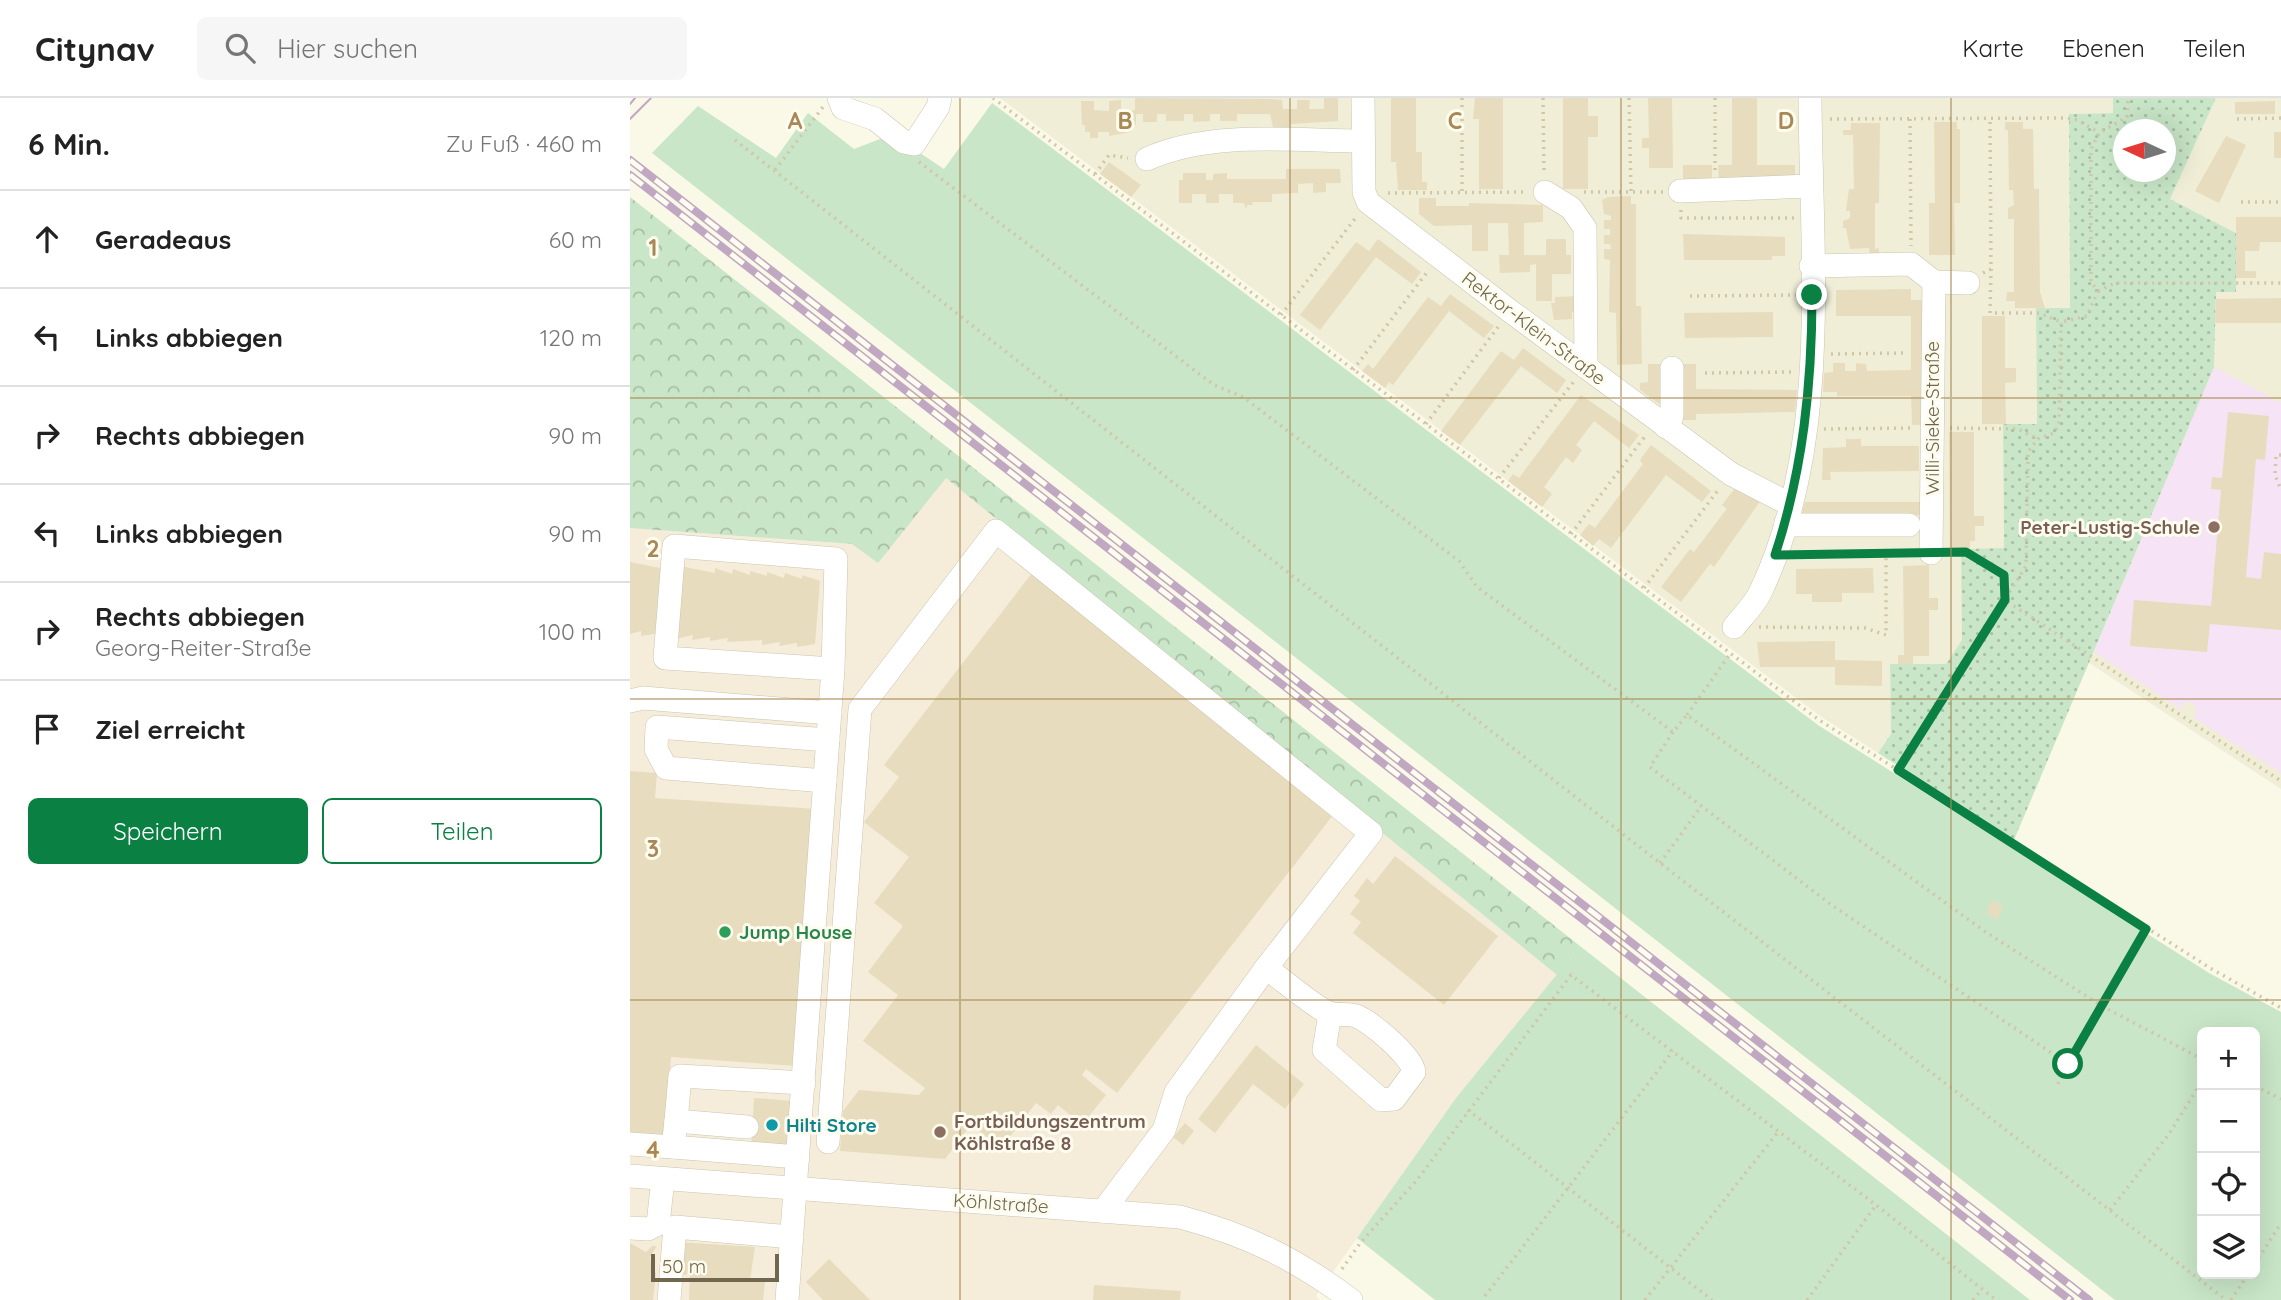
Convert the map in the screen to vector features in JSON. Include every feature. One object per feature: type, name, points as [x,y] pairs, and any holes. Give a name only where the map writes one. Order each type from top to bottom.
[{"type":"street","points":[[839,99],[843,108],[875,119],[904,142],[914,144],[940,98]]},
{"type":"street","points":[[1363,98],[1366,197]]},
{"type":"street","points":[[1734,627],[1759,595],[1788,514],[1811,363],[1810,108]]},
{"type":"street","points":[[1147,159],[1171,148],[1247,141],[1363,141]]},
{"type":"street","points":[[1681,191],[1810,186]]},
{"type":"street","points":[[1545,192],[1571,208],[1585,228],[1586,366]]},
{"type":"street","name":"Rektor-Klein-Straße","points":[[1366,197],[1510,312],[1788,514]]},
{"type":"street","points":[[1811,265],[1911,264],[1934,282],[1968,283]]},
{"type":"street","name":"Willi-Sieke-Straße","points":[[1931,553],[1934,282]]},
{"type":"street","points":[[1661,424],[1672,416],[1672,368]]},
{"type":"street","points":[[1788,514],[1794,525],[1909,525]]},
{"type":"street","points":[[828,1142],[860,709],[996,530],[1371,833],[1266,968],[1176,1092],[1164,1130],[1103,1211]]},
{"type":"street","points":[[787,1300],[833,669],[836,559],[674,546],[665,658],[833,669]]},
{"type":"street","points":[[630,701],[643,698],[830,713]]},
{"type":"street","points":[[825,781],[666,768],[656,749],[657,727],[828,740]]},
{"type":"street","points":[[1266,968],[1330,1014]]},
{"type":"street","points":[[673,1147],[680,1076],[804,1083]]},
{"type":"street","points":[[676,1121],[747,1128]]},
{"type":"street","points":[[630,1144],[798,1157]]},
{"type":"street","name":"Köhlstraße","points":[[630,1176],[1180,1217],[1209,1225],[1290,1257],[1351,1300]]},
{"type":"street","points":[[630,1228],[648,1229],[657,1224],[663,1179]]},
{"type":"street","points":[[669,1300],[675,1227],[792,1237]]},
{"type":"path","points":[[993,98],[1818,720],[2146,929],[2281,1008]]},
{"type":"path","points":[[1462,98],[1462,193]]},
{"type":"path","points":[[1281,315],[1366,197],[1545,192],[1543,98]]},
{"type":"path","points":[[1629,98],[1631,192]]},
{"type":"path","points":[[1715,98],[1716,189]]},
{"type":"path","points":[[2098,291],[2091,282],[2091,149],[2099,133],[2127,117],[2128,98]]},
{"type":"path","points":[[775,170],[822,108],[839,99]]},
{"type":"path","points":[[1810,108],[1910,119],[2065,118],[2077,120],[2099,133]]},
{"type":"path","points":[[1990,118],[1990,313],[2039,313],[2061,322],[2087,316],[2098,291],[2115,283],[2281,283]]},
{"type":"path","points":[[2237,119],[2281,118]]},
{"type":"path","points":[[1910,119],[1911,264]]},
{"type":"path","points":[[735,140],[1660,863],[2226,1300]]},
{"type":"path","points":[[915,153],[919,162],[1214,385],[1243,397],[1448,552],[1459,561],[1477,587],[1674,732]]},
{"type":"path","points":[[1095,174],[1109,155],[1147,159]]},
{"type":"path","points":[[1582,192],[1681,191],[1681,218],[1811,218]]},
{"type":"path","points":[[2241,202],[2281,202]]},
{"type":"path","points":[[1353,370],[1439,257]]},
{"type":"path","points":[[1968,283],[1991,269]]},
{"type":"path","points":[[1690,296],[1812,295]]},
{"type":"path","points":[[1426,424],[1510,312]]},
{"type":"path","points":[[1898,770],[2026,566],[2028,452],[2038,439],[2054,433],[2059,424],[2061,322]]},
{"type":"path","points":[[1705,373],[1906,353]]},
{"type":"path","points":[[1499,478],[1586,366]]},
{"type":"path","points":[[1572,534],[1661,424]]},
{"type":"path","points":[[2281,455],[2276,455],[2275,475],[2281,489]]},
{"type":"path","points":[[1644,588],[1731,474]]},
{"type":"path","points":[[1734,627],[1865,628],[1886,635],[1886,552]]},
{"type":"path","points":[[1775,555],[1966,552],[2004,575],[2005,600]]},
{"type":"path","points":[[2005,600],[2280,779]]},
{"type":"path","points":[[1731,653],[1650,767],[1833,906],[2068,1064]]},
{"type":"path","points":[[1687,715],[1987,933],[2102,1006],[2197,1056]]},
{"type":"path","points":[[1660,863],[1700,807]]},
{"type":"path","points":[[2058,1084],[2146,929]]},
{"type":"path","points":[[1331,1285],[1361,1242],[1417,1180],[1572,975],[1877,1205],[1996,1300]]},
{"type":"path","points":[[1485,1296],[1673,1051]]},
{"type":"path","points":[[2110,1210],[2169,1134],[2197,1088]]},
{"type":"path","points":[[2260,1088],[2281,1099]]},
{"type":"path","points":[[1468,1110],[1712,1300]]},
{"type":"path","points":[[1645,1300],[1778,1132]]},
{"type":"path","points":[[1807,1300],[1877,1205]]},
{"type":"path","points":[[2260,1256],[2281,1223]]},
{"type":"path","points":[[2231,1300],[2245,1279]]},
{"type":"path","points":[[1973,1300],[1982,1289]]},
{"type":"shaded area","points":[[1000,98],[2113,98],[2113,113],[2069,114],[2070,308],[2036,309],[2037,424],[2003,425],[2004,548],[1962,549],[1962,641],[1946,664],[1890,665],[1891,734],[1878,753],[1820,716]]},
{"type":"shaded area","name":"Peter-Lustig-Schule","points":[[2216,98],[2281,98],[2281,789],[2089,663],[2214,367],[2216,292],[2236,292],[2236,233],[2170,199]]},
{"type":"shaded area","name":"Peter-Lustig-Schule","points":[[2214,367],[2281,403],[2281,773],[2194,718],[2197,707],[2186,701],[2181,709],[2094,652]]},
{"type":"shaded area","points":[[945,477],[1557,975],[1456,1098],[1316,1296],[1320,1300],[630,1300],[630,528],[852,544]]},
{"type":"green space","points":[[2113,98],[2216,98],[2170,199],[2236,233],[2236,292],[2216,292],[2214,367],[2014,840],[1878,753],[1891,734],[1890,664],[1946,664],[1962,640],[1961,549],[2004,548],[2003,424],[2037,424],[2036,308],[2070,308],[2069,114],[2113,113]]},
{"type":"green space","points":[[992,103],[1818,725],[2209,973],[2281,1012],[2281,1300],[2115,1300],[652,153],[698,106],[776,158],[808,113],[854,149],[885,137],[920,153],[944,169]]},
{"type":"green space","points":[[630,197],[1580,946],[1557,975],[946,478],[878,563],[852,544],[630,528]]},
{"type":"green space","points":[[1580,946],[2030,1300],[1435,1300],[1357,1238],[1456,1098]]},
{"type":"building","points":[[1135,98],[1270,99],[1282,100],[1283,109],[1297,109],[1297,100],[1310,100],[1309,109],[1324,109],[1324,98],[1338,98],[1338,121],[1291,124],[1291,131],[1274,131],[1270,114],[1237,114],[1237,121],[1220,121],[1220,114],[1210,114],[1210,121],[1193,122],[1193,114],[1184,114],[1184,121],[1166,121],[1166,114],[1157,114],[1157,122],[1143,122],[1143,114],[1136,114],[1136,125],[1131,125],[1131,132],[1109,136],[1109,132],[1098,132],[1098,138],[1090,138],[1090,132],[1085,132],[1081,101],[1094,101],[1094,110],[1109,111],[1109,101],[1121,100],[1121,111],[1135,110]]},
{"type":"building","points":[[1391,98],[1416,98],[1416,152],[1422,152],[1422,182],[1427,182],[1427,190],[1398,190],[1396,162],[1391,162]]},
{"type":"building","points":[[1475,98],[1503,98],[1503,189],[1479,189],[1479,119],[1473,119]]},
{"type":"building","points":[[1563,98],[1588,98],[1588,116],[1598,116],[1598,137],[1588,137],[1588,189],[1563,189]]},
{"type":"building","points":[[1648,98],[1672,98],[1673,168],[1649,168],[1649,148],[1642,148],[1642,138],[1649,138]]},
{"type":"building","points":[[1732,98],[1757,98],[1757,165],[1795,165],[1795,178],[1719,179],[1718,165],[1732,165]]},
{"type":"building","points":[[2275,101],[2275,114],[2235,114],[2235,102]]},
{"type":"building","points":[[1934,122],[1957,122],[1957,129],[1960,129],[1960,203],[1954,203],[1955,255],[1929,255],[1929,203],[1935,203]]},
{"type":"building","points":[[2005,122],[2023,122],[2023,129],[2033,129],[2034,189],[2039,189],[2040,292],[2045,308],[2015,308],[2015,301],[2006,301],[2007,292],[2014,292],[2014,219],[2008,219],[2008,208],[2014,205],[2013,190],[2009,190],[2008,130],[2005,130]]},
{"type":"building","points":[[1851,123],[1880,123],[1879,203],[1875,203],[1875,249],[1879,248],[1879,255],[1870,256],[1869,248],[1850,249],[1846,228],[1843,228],[1843,221],[1850,218],[1850,211],[1846,211],[1849,189],[1854,189],[1853,135],[1843,135],[1843,130],[1851,130]]},
{"type":"building","points":[[2274,132],[2281,132],[2281,158],[2274,158]]},
{"type":"building","points":[[2226,136],[2246,145],[2219,203],[2195,191]]},
{"type":"building","points":[[1109,162],[1141,185],[1131,197],[1100,174]]},
{"type":"building","points":[[1683,165],[1712,165],[1712,179],[1683,179]]},
{"type":"building","points":[[1286,169],[1340,169],[1341,183],[1326,183],[1326,192],[1313,193],[1313,183],[1298,184],[1298,193],[1272,194],[1272,202],[1252,202],[1253,205],[1247,205],[1246,210],[1244,203],[1233,203],[1233,194],[1219,194],[1219,203],[1206,203],[1206,194],[1192,194],[1192,203],[1179,203],[1179,180],[1183,180],[1183,173],[1206,173],[1206,180],[1213,180],[1213,174],[1227,173],[1227,179],[1286,179]]},
{"type":"building","points":[[1631,196],[1631,204],[1636,204],[1636,306],[1641,306],[1642,364],[1617,365],[1616,313],[1609,312],[1610,260],[1604,259],[1604,249],[1611,249],[1610,244],[1604,244],[1604,235],[1610,235],[1610,229],[1604,229],[1604,220],[1611,220],[1611,216],[1604,214],[1602,200],[1608,197]]},
{"type":"building","points":[[1419,198],[1436,198],[1436,206],[1469,206],[1469,203],[1543,205],[1543,222],[1524,223],[1524,255],[1546,255],[1546,239],[1566,239],[1566,255],[1571,255],[1571,274],[1552,274],[1552,301],[1536,301],[1536,264],[1530,265],[1530,272],[1500,273],[1499,255],[1509,255],[1508,223],[1488,223],[1488,251],[1472,251],[1472,225],[1434,226],[1419,214]]},
{"type":"building","points":[[2236,217],[2281,217],[2281,242],[2260,242],[2259,251],[2245,251],[2245,271],[2256,271],[2256,278],[2236,278]]},
{"type":"building","points":[[1683,234],[1785,237],[1785,256],[1772,256],[1772,260],[1684,260]]},
{"type":"building","points":[[1378,239],[1421,272],[1412,284],[1376,257],[1320,330],[1300,315],[1356,242],[1369,251]]},
{"type":"building","points":[[1911,289],[1911,300],[1926,300],[1927,425],[1912,425],[1911,396],[1837,396],[1837,392],[1823,392],[1824,373],[1833,372],[1833,363],[1845,363],[1845,371],[1856,371],[1856,363],[1866,364],[1867,371],[1911,370],[1911,316],[1836,316],[1836,290]]},
{"type":"building","points":[[1450,294],[1494,326],[1484,338],[1449,311],[1393,385],[1389,382],[1385,388],[1362,371],[1368,364],[1373,369],[1428,297],[1441,306]]},
{"type":"building","points":[[1580,296],[1580,312],[1572,312],[1572,319],[1554,320],[1551,303],[1555,303],[1555,297]]},
{"type":"building","points":[[2281,298],[2281,323],[2215,323],[2216,299]]},
{"type":"building","points":[[1773,312],[1773,337],[1685,338],[1684,313]]},
{"type":"building","points":[[1982,316],[2005,316],[2005,368],[2016,368],[2016,382],[2005,383],[2006,424],[1982,424]]},
{"type":"building","points":[[1523,348],[1566,380],[1557,393],[1521,366],[1460,445],[1441,431],[1501,351],[1514,360]]},
{"type":"building","points":[[1648,364],[1662,364],[1662,406],[1640,390],[1640,383],[1648,382]]},
{"type":"building","points":[[1682,364],[1696,364],[1696,389],[1797,390],[1795,412],[1696,414],[1696,420],[1683,420]]},
{"type":"building","points":[[1581,395],[1639,435],[1629,448],[1594,421],[1576,445],[1582,450],[1573,463],[1566,457],[1544,487],[1552,494],[1542,507],[1508,481],[1513,474],[1519,478]]},
{"type":"building","points":[[2228,412],[2269,416],[2265,460],[2256,459],[2246,577],[2261,579],[2264,552],[2281,554],[2281,630],[2210,624],[2207,652],[2130,646],[2134,600],[2211,606],[2221,490],[2211,489],[2212,477],[2222,478]]},
{"type":"building","points":[[1949,432],[1974,432],[1974,516],[1984,516],[1984,526],[1975,526],[1975,541],[1970,541],[1970,549],[1950,549]]},
{"type":"building","points":[[1846,439],[1861,439],[1861,446],[1919,446],[1919,471],[1830,472],[1831,480],[1822,480],[1823,448],[1846,447]]},
{"type":"building","points":[[1651,445],[1711,491],[1702,502],[1666,475],[1611,548],[1599,539],[1593,546],[1580,535],[1589,524],[1595,528],[1643,464],[1640,461]]},
{"type":"building","points":[[1735,488],[1761,500],[1714,567],[1710,564],[1681,602],[1661,587],[1690,549],[1694,552],[1727,509],[1722,505]]},
{"type":"building","points":[[1805,502],[1925,502],[1924,515],[1801,517]]},
{"type":"building","points":[[630,562],[665,569],[660,633],[641,636],[641,631],[630,634]]},
{"type":"building","points":[[1929,565],[1929,598],[1938,598],[1938,610],[1929,610],[1929,656],[1913,656],[1913,664],[1898,664],[1898,655],[1904,655],[1903,566]]},
{"type":"building","points":[[681,566],[715,573],[715,568],[732,574],[733,569],[750,575],[750,571],[767,576],[767,572],[784,578],[785,573],[820,581],[815,644],[779,646],[780,642],[762,645],[762,640],[727,642],[728,638],[710,641],[710,637],[692,640],[693,635],[676,639]]},
{"type":"building","points":[[1873,568],[1874,593],[1842,593],[1842,602],[1812,602],[1812,594],[1796,594],[1796,569]]},
{"type":"building","points":[[1032,573],[1337,810],[1117,1093],[1086,1069],[1082,1075],[1106,1095],[1082,1125],[1058,1105],[1051,1114],[1036,1103],[1001,1148],[971,1125],[945,1159],[840,1151],[843,1111],[859,1090],[919,1095],[925,1088],[863,1041],[898,995],[868,972],[903,926],[874,903],[909,857],[864,822],[899,777],[884,765]]},
{"type":"building","points":[[1835,641],[1835,660],[1882,661],[1882,686],[1835,685],[1835,667],[1760,667],[1757,642]]},
{"type":"building","name":"Jump House","points":[[630,771],[657,773],[655,798],[815,809],[796,1066],[671,1057],[666,1136],[630,1133]]},
{"type":"building","points":[[1395,856],[1498,936],[1444,1005],[1353,933],[1361,922],[1350,914],[1360,901],[1354,896],[1367,878],[1373,884]]},
{"type":"building","points":[[1992,900],[2003,907],[1997,920],[1986,913]]},
{"type":"building","points":[[1256,1045],[1304,1084],[1285,1109],[1253,1084],[1215,1133],[1198,1119]]},
{"type":"building","name":"Hilti Store","points":[[754,1098],[793,1101],[789,1152],[751,1149]]},
{"type":"building","points":[[1185,1123],[1194,1131],[1183,1145],[1173,1137]]},
{"type":"building","points":[[677,1242],[755,1247],[750,1280],[765,1281],[763,1300],[689,1300],[690,1275],[677,1274]]},
{"type":"building","points":[[630,1243],[646,1252],[652,1246],[657,1246],[650,1257],[652,1271],[656,1273],[653,1300],[630,1300]]},
{"type":"building","points":[[829,1259],[870,1300],[823,1300],[806,1282]]},
{"type":"building","points":[[1094,1285],[1181,1291],[1180,1300],[1093,1300]]},
{"type":"tram line","points":[[630,104],[635,98]]},
{"type":"tram line","points":[[630,119],[651,98]]},
{"type":"railway","points":[[630,160],[2089,1300]]},
{"type":"railway","points":[[630,175],[2070,1300]]},
{"type":"place","name":"Peter-Lustig-Schule","points":[[2214,527]]},
{"type":"place","name":"Jump House","points":[[725,932]]},
{"type":"place","name":"Hilti Store","points":[[772,1125]]},
{"type":"place","name":"Fortbildungszentrum Köhlstraße 8","points":[[940,1132]]},
{"type":"route","points":[[1812,295],[1812,354],[1804,429],[1791,505],[1775,555],[1966,552],[2004,575],[2005,600],[1898,770],[2146,929],[2068,1064]]}]
